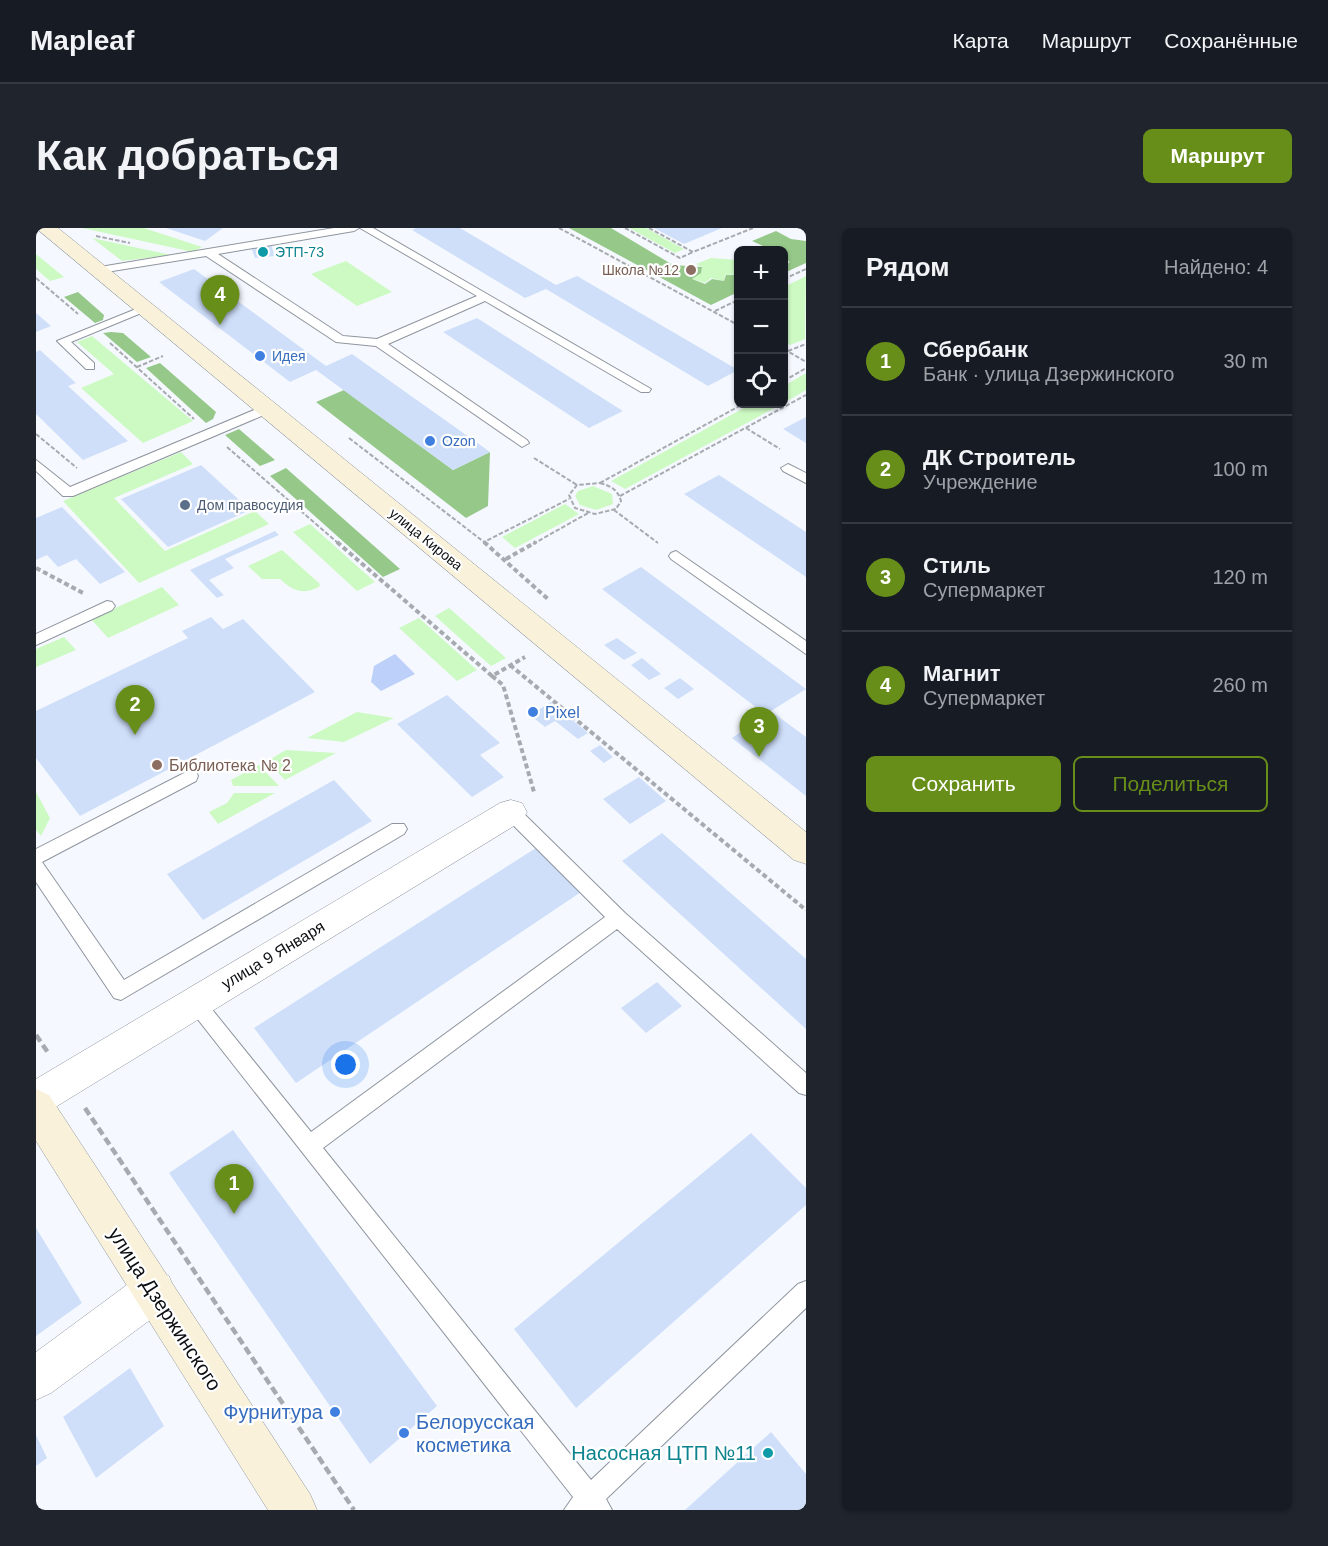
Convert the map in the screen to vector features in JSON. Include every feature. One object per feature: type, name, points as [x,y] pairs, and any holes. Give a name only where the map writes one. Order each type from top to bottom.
[{"type":"main road","name":"улица Кирова","points":[[46,228],[806,851]]},
{"type":"main road","name":"улица Дзержинского","points":[[36,1107],[294,1510]]},
{"type":"street","name":"улица 9 Января","points":[[36,1099],[510,812]]},
{"type":"street","points":[[36,1378],[154,1291]]},
{"type":"lane","points":[[279,228],[302,236]]},
{"type":"lane","points":[[100,270],[209,254],[354,228]]},
{"type":"lane","points":[[365,228],[645,389]]},
{"type":"lane","points":[[209,254],[340,339],[379,343],[522,443]]},
{"type":"lane","points":[[379,343],[486,296]]},
{"type":"lane","points":[[90,366],[63,341],[145,309]]},
{"type":"lane","points":[[36,464],[68,493],[266,409]]},
{"type":"lane","points":[[788,468],[806,479]]},
{"type":"lane","points":[[676,556],[806,649]]},
{"type":"lane","points":[[36,640],[107,606]]},
{"type":"lane","points":[[36,857],[190,776]]},
{"type":"lane","points":[[510,812],[618,918],[806,1086]]},
{"type":"lane","points":[[36,867],[121,992],[398,829]]},
{"type":"lane","points":[[309,1146],[618,918]]},
{"type":"lane","points":[[195,1003],[589,1506],[806,1292]]},
{"type":"path","points":[[560,228],[734,323]]},
{"type":"path","points":[[625,228],[680,258],[753,228]]},
{"type":"path","points":[[650,228],[693,252]]},
{"type":"path","points":[[788,277],[806,268]]},
{"type":"path","points":[[36,278],[503,686],[536,797],[510,812]]},
{"type":"path","points":[[714,312],[734,302]]},
{"type":"path","points":[[788,349],[806,344]]},
{"type":"path","points":[[788,352],[806,362]]},
{"type":"path","points":[[788,378],[806,368]]},
{"type":"path","points":[[620,496],[806,395]]},
{"type":"path","points":[[588,513],[506,560],[484,542],[569,499],[571,491],[578,485],[600,483],[736,408]]},
{"type":"path","points":[[746,428],[786,453]]},
{"type":"path","points":[[522,443],[516,446],[578,485]]},
{"type":"path","points":[[569,499],[577,509],[588,513],[603,514],[614,510],[619,505],[620,496],[613,488],[600,483]]},
{"type":"path","points":[[614,510],[676,556]]},
{"type":"path","points":[[36,568],[107,606]]},
{"type":"path","points":[[492,676],[510,665],[806,910]]},
{"type":"path","points":[[36,1035],[354,1510]]},
{"type":"green space","points":[[82,228],[144,228],[202,247],[193,252]]},
{"type":"green space","points":[[569,228],[611,228],[673,265],[702,267],[701,273],[692,279],[705,284],[712,279],[724,281],[726,275],[734,275],[734,294],[711,305]]},
{"type":"green space","points":[[629,228],[646,228],[684,249],[675,253]]},
{"type":"green space","points":[[776,231],[791,239],[806,241],[806,263],[788,271],[790,262],[788,261],[788,246],[763,246],[752,241]]},
{"type":"green space","points":[[92,238],[171,255],[122,261]]},
{"type":"green space","points":[[36,254],[64,277],[50,281],[36,269]]},
{"type":"green space","points":[[711,258],[734,260],[734,274],[725,275],[724,281],[711,278],[705,283],[692,279],[702,270],[702,267],[696,264]]},
{"type":"green space","points":[[346,261],[392,292],[357,306],[311,274]]},
{"type":"green space","points":[[806,276],[805,339],[790,345],[788,344],[788,285]]},
{"type":"green space","points":[[78,292],[104,315],[103,320],[95,323],[64,297]]},
{"type":"green space","points":[[103,333],[123,333],[151,357],[137,362]]},
{"type":"green space","points":[[92,336],[193,421],[143,443],[81,388],[114,374],[77,342]]},
{"type":"green space","points":[[160,363],[216,412],[213,419],[206,423],[146,368]]},
{"type":"green space","points":[[806,373],[806,390],[788,401],[788,384]]},
{"type":"green space","points":[[344,390],[453,470],[490,452],[488,506],[466,518],[316,402]]},
{"type":"green space","points":[[744,408],[775,408],[625,489],[611,481]]},
{"type":"green space","points":[[239,429],[275,460],[260,466],[225,435]]},
{"type":"green space","points":[[181,452],[193,464],[114,498],[165,551],[255,511],[269,524],[139,583],[63,501]]},
{"type":"green space","points":[[286,468],[400,569],[383,577],[270,476]]},
{"type":"green space","points":[[593,486],[612,494],[613,504],[596,510],[580,505],[575,496],[578,491]]},
{"type":"green space","points":[[565,504],[579,514],[515,548],[502,537]]},
{"type":"green space","points":[[310,524],[375,582],[357,591],[293,532]]},
{"type":"green space","points":[[282,550],[320,584],[319,587],[308,591],[298,590],[280,579],[262,579],[248,566]]},
{"type":"green space","points":[[162,587],[179,605],[108,638],[91,619]]},
{"type":"green space","points":[[449,608],[506,658],[491,666],[435,616]]},
{"type":"green space","points":[[419,618],[477,670],[457,681],[399,628]]},
{"type":"green space","points":[[64,637],[76,650],[36,667],[36,649]]},
{"type":"green space","points":[[357,712],[394,718],[344,742],[307,738]]},
{"type":"green space","points":[[286,750],[336,753],[285,780],[267,761]]},
{"type":"green space","points":[[259,765],[279,786],[233,786],[231,780]]},
{"type":"green space","points":[[36,792],[50,818],[41,836],[36,830]]},
{"type":"green space","points":[[234,793],[275,793],[218,824],[209,812],[227,803]]},
{"type":"water","points":[[395,654],[415,674],[381,691],[371,682],[374,666]]},
{"type":"building","points":[[166,228],[223,228],[205,241]]},
{"type":"building","points":[[416,228],[460,228],[556,285],[577,276],[734,368],[734,372],[708,386],[546,289],[525,298],[412,230]]},
{"type":"building","points":[[654,228],[722,228],[684,244]]},
{"type":"building","name":"ЭТП-73","points":[[271,245],[275,256],[255,258],[251,247]]},
{"type":"building","points":[[194,269],[326,366],[352,354],[490,452],[453,470],[316,370],[290,382],[159,282]]},
{"type":"building","points":[[36,313],[51,326],[36,332]]},
{"type":"building","points":[[477,318],[623,411],[589,428],[443,332]]},
{"type":"building","points":[[40,350],[76,383],[68,386],[128,441],[83,460],[36,414],[36,352]]},
{"type":"building","points":[[806,417],[806,443],[783,429]]},
{"type":"building","name":"Дом правосудия","points":[[201,465],[250,510],[168,547],[121,499]]},
{"type":"building","points":[[719,475],[806,532],[806,577],[684,494]]},
{"type":"building","points":[[62,507],[125,572],[100,584],[76,559],[58,567],[47,555],[36,560],[36,518]]},
{"type":"building","points":[[275,531],[279,535],[225,559],[234,568],[209,580],[224,595],[217,598],[190,570]]},
{"type":"building","points":[[641,567],[806,689],[771,711],[806,737],[806,796],[732,738],[766,715],[602,589]]},
{"type":"building","points":[[211,617],[223,629],[243,619],[315,692],[80,816],[36,758],[36,711],[188,638],[182,631]]},
{"type":"building","points":[[617,638],[637,653],[624,660],[604,645]]},
{"type":"building","points":[[642,658],[661,674],[649,680],[631,665]]},
{"type":"building","points":[[680,678],[694,689],[678,699],[664,688]]},
{"type":"building","points":[[447,695],[500,743],[480,755],[504,777],[472,797],[397,724]]},
{"type":"building","points":[[551,702],[588,733],[578,739],[555,721],[545,727],[530,715]]},
{"type":"building","points":[[600,745],[613,757],[604,763],[590,751]]},
{"type":"building","points":[[639,777],[666,801],[630,824],[603,799]]},
{"type":"building","points":[[334,780],[372,821],[203,920],[167,874]]},
{"type":"building","points":[[662,833],[806,959],[806,1029],[622,861]]},
{"type":"building","points":[[536,848],[581,892],[296,1083],[254,1028]]},
{"type":"building","points":[[657,982],[682,1006],[646,1033],[621,1008]]},
{"type":"building","points":[[233,1130],[437,1406],[370,1464],[169,1173]]},
{"type":"building","points":[[751,1133],[806,1188],[806,1205],[576,1408],[514,1329]]},
{"type":"building","points":[[36,1228],[82,1303],[36,1336]]},
{"type":"building","points":[[130,1368],[164,1426],[96,1478],[63,1417]]},
{"type":"building","name":"Насосная ЦТП №11","points":[[771,1432],[806,1474],[806,1510],[685,1510]]},
{"type":"building","points":[[36,1435],[47,1458],[36,1466]]},
{"type":"place","name":"ЭТП-73","points":[[263,252]]},
{"type":"place","name":"Школа №12","points":[[691,270]]},
{"type":"place","name":"Магнит","points":[[220,325]]},
{"type":"place","name":"Идея","points":[[260,356]]},
{"type":"place","name":"Ozon","points":[[430,441]]},
{"type":"place","name":"Дом правосудия","points":[[185,505]]},
{"type":"place","name":"Pixel","points":[[533,712]]},
{"type":"place","name":"ДК Строитель","points":[[135,735]]},
{"type":"place","name":"Стиль","points":[[759,757]]},
{"type":"place","name":"Библиотека № 2","points":[[157,765]]},
{"type":"place","name":"Сбербанк","points":[[234,1214]]},
{"type":"place","name":"Фурнитура","points":[[335,1412]]},
{"type":"place","name":"Белорусская косметика","points":[[404,1433]]},
{"type":"place","name":"Насосная ЦТП №11","points":[[768,1453]]}]
